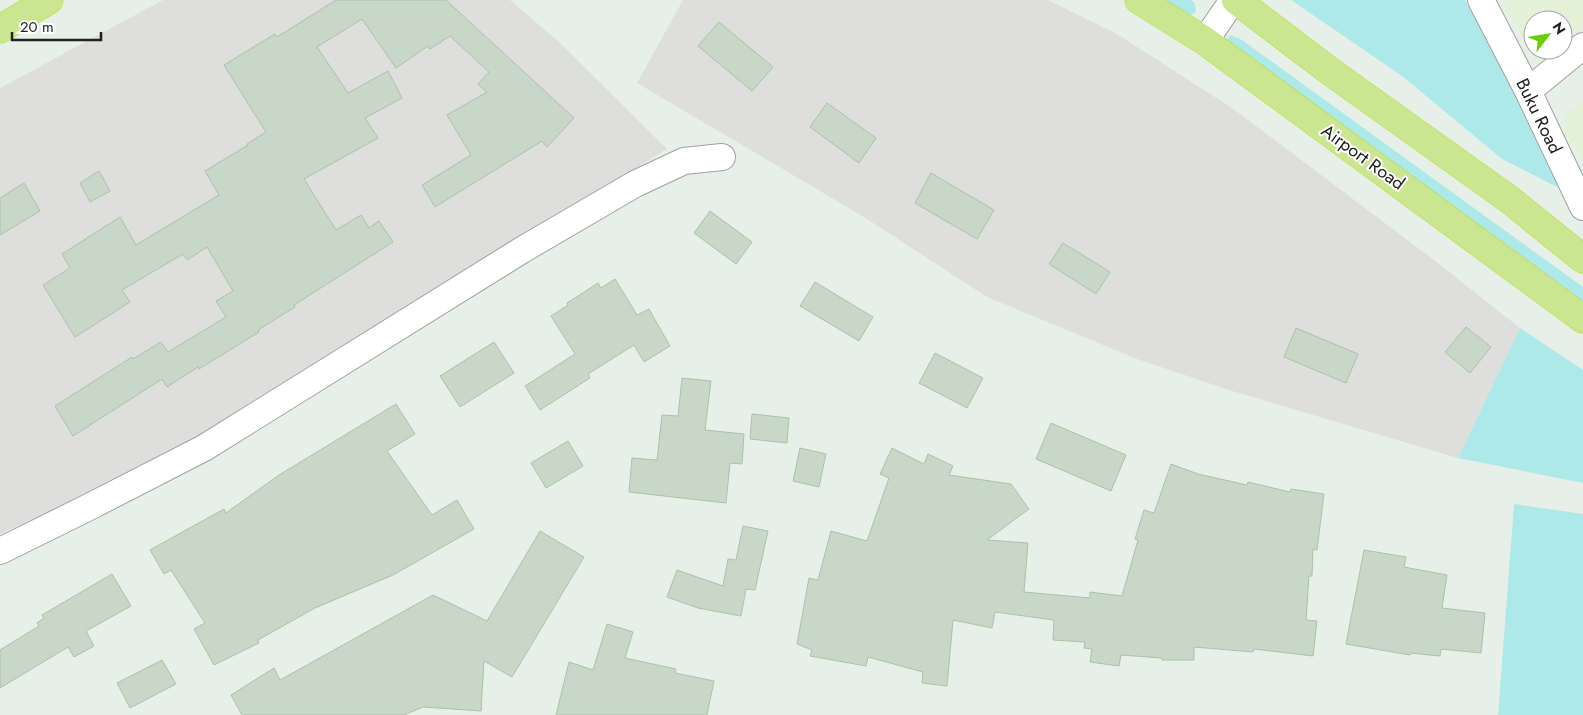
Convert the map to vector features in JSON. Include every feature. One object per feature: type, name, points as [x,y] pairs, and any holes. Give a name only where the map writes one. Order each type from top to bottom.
[{"type":"highway","points":[[0,29],[49,0]]},
{"type":"highway","name":"Airport Road","points":[[1138,0],[1205,41],[1583,319]]},
{"type":"highway","points":[[1234,0],[1510,200],[1583,259]]},
{"type":"street","points":[[1205,41],[1234,0]]},
{"type":"street","name":"Buku Road","points":[[1481,0],[1528,91],[1583,207]]},
{"type":"street","points":[[1528,91],[1583,46]]},
{"type":"street","points":[[0,551],[89,508],[204,448],[513,255],[635,184],[684,161],[722,156]]},
{"type":"shaded area","points":[[163,0],[510,0],[558,41],[667,149],[194,439],[78,499],[0,534],[0,88]]},
{"type":"shaded area","points":[[683,0],[1048,0],[1117,34],[1232,108],[1434,260],[1520,328],[1458,458],[1232,391],[1137,359],[987,297],[864,217],[637,83]]},
{"type":"shaded area","points":[[1159,0],[1191,0],[1194,2],[1196,12],[1187,17]]},
{"type":"shaded area","points":[[1291,0],[1465,0],[1514,89],[1561,189],[1502,159],[1402,76]]},
{"type":"shaded area","points":[[1500,0],[1583,0],[1583,29],[1573,36],[1573,10],[1523,10],[1523,39]]},
{"type":"shaded area","points":[[1231,35],[1242,40],[1583,287],[1583,305],[1226,40]]},
{"type":"shaded area","points":[[1583,102],[1583,160],[1564,133],[1566,113]]},
{"type":"shaded area","points":[[1520,328],[1583,370],[1583,483],[1458,458]]},
{"type":"shaded area","points":[[1514,504],[1583,514],[1583,715],[1498,715]]},
{"type":"building","points":[[336,0],[446,0],[574,118],[547,147],[542,141],[435,207],[422,185],[471,155],[447,115],[487,92],[478,84],[489,72],[450,36],[430,49],[428,46],[396,68],[362,19],[317,47],[348,93],[388,71],[402,98],[365,118],[378,138],[304,179],[336,230],[361,215],[369,228],[379,221],[393,242],[294,305],[295,307],[258,330],[259,332],[199,369],[198,367],[167,387],[162,379],[73,436],[55,406],[132,357],[133,359],[161,342],[168,352],[226,317],[216,301],[233,291],[207,247],[187,260],[183,254],[122,290],[130,302],[75,337],[43,285],[70,268],[62,254],[120,217],[136,245],[219,195],[205,171],[266,132],[224,65],[275,34],[277,37]]},
{"type":"building","points":[[719,22],[773,67],[752,91],[698,46]]},
{"type":"building","points":[[827,103],[876,138],[859,163],[810,127]]},
{"type":"building","points":[[99,171],[110,191],[90,202],[80,183]]},
{"type":"building","points":[[931,173],[994,210],[977,239],[915,203]]},
{"type":"building","points":[[24,183],[40,211],[0,235],[0,198]]},
{"type":"building","points":[[710,211],[752,242],[736,264],[694,233]]},
{"type":"building","points":[[1063,243],[1110,272],[1096,294],[1049,264]]},
{"type":"building","points":[[615,279],[637,315],[649,309],[670,346],[644,362],[634,345],[588,374],[590,378],[540,410],[525,386],[575,354],[551,316],[598,283],[601,288]]},
{"type":"building","points":[[815,282],[873,317],[859,341],[800,306]]},
{"type":"building","points":[[1466,327],[1491,347],[1470,373],[1445,352]]},
{"type":"building","points":[[1296,328],[1358,354],[1346,383],[1284,357]]},
{"type":"building","points":[[494,342],[514,373],[460,407],[440,376]]},
{"type":"building","points":[[935,353],[983,378],[967,408],[919,383]]},
{"type":"building","points":[[682,378],[711,381],[705,430],[744,434],[742,464],[730,463],[726,503],[629,492],[632,458],[657,460],[662,415],[678,416]]},
{"type":"building","points":[[396,404],[415,434],[387,451],[432,515],[457,500],[474,529],[393,575],[315,608],[258,640],[259,643],[214,665],[194,629],[205,623],[171,570],[164,574],[150,550],[224,509],[226,513],[279,475]]},
{"type":"building","points":[[752,414],[789,418],[787,443],[750,439]]},
{"type":"building","points":[[1051,423],[1126,455],[1111,491],[1036,459]]},
{"type":"building","points":[[568,441],[583,466],[546,488],[531,463]]},
{"type":"building","points":[[800,448],[826,454],[819,487],[793,481]]},
{"type":"building","points":[[892,448],[924,464],[928,454],[953,466],[949,475],[1011,484],[1029,509],[987,540],[1028,543],[1024,592],[1090,598],[1090,592],[1122,596],[1138,540],[1135,539],[1144,510],[1154,513],[1171,464],[1198,474],[1247,485],[1248,482],[1290,492],[1291,489],[1324,494],[1317,550],[1313,549],[1312,576],[1309,576],[1306,620],[1317,621],[1313,656],[1254,649],[1253,652],[1194,647],[1194,660],[1162,660],[1162,658],[1121,655],[1119,666],[1090,662],[1092,649],[1084,648],[1085,642],[1053,640],[1054,620],[995,612],[992,628],[953,620],[947,686],[922,683],[923,672],[868,657],[866,666],[810,656],[812,650],[797,644],[809,578],[818,580],[831,531],[867,541],[889,478],[880,474]]},
{"type":"building","points":[[743,526],[768,531],[755,590],[746,589],[741,616],[698,608],[667,597],[677,570],[723,586],[728,559],[736,560]]},
{"type":"building","points":[[540,531],[584,557],[512,677],[484,661],[481,711],[423,707],[404,715],[242,715],[231,695],[274,668],[280,680],[433,595],[487,621]]},
{"type":"building","points":[[1364,550],[1406,557],[1404,567],[1447,575],[1442,608],[1485,613],[1481,653],[1441,649],[1440,656],[1410,653],[1410,655],[1346,644]]},
{"type":"building","points":[[112,574],[131,606],[86,631],[94,646],[74,657],[68,647],[0,688],[0,650],[39,626],[37,623],[44,618],[42,615]]},
{"type":"building","points":[[607,624],[633,632],[625,658],[676,669],[675,673],[714,681],[707,715],[556,715],[569,662],[593,670]]},
{"type":"building","points":[[162,660],[176,684],[130,708],[117,683]]}]
